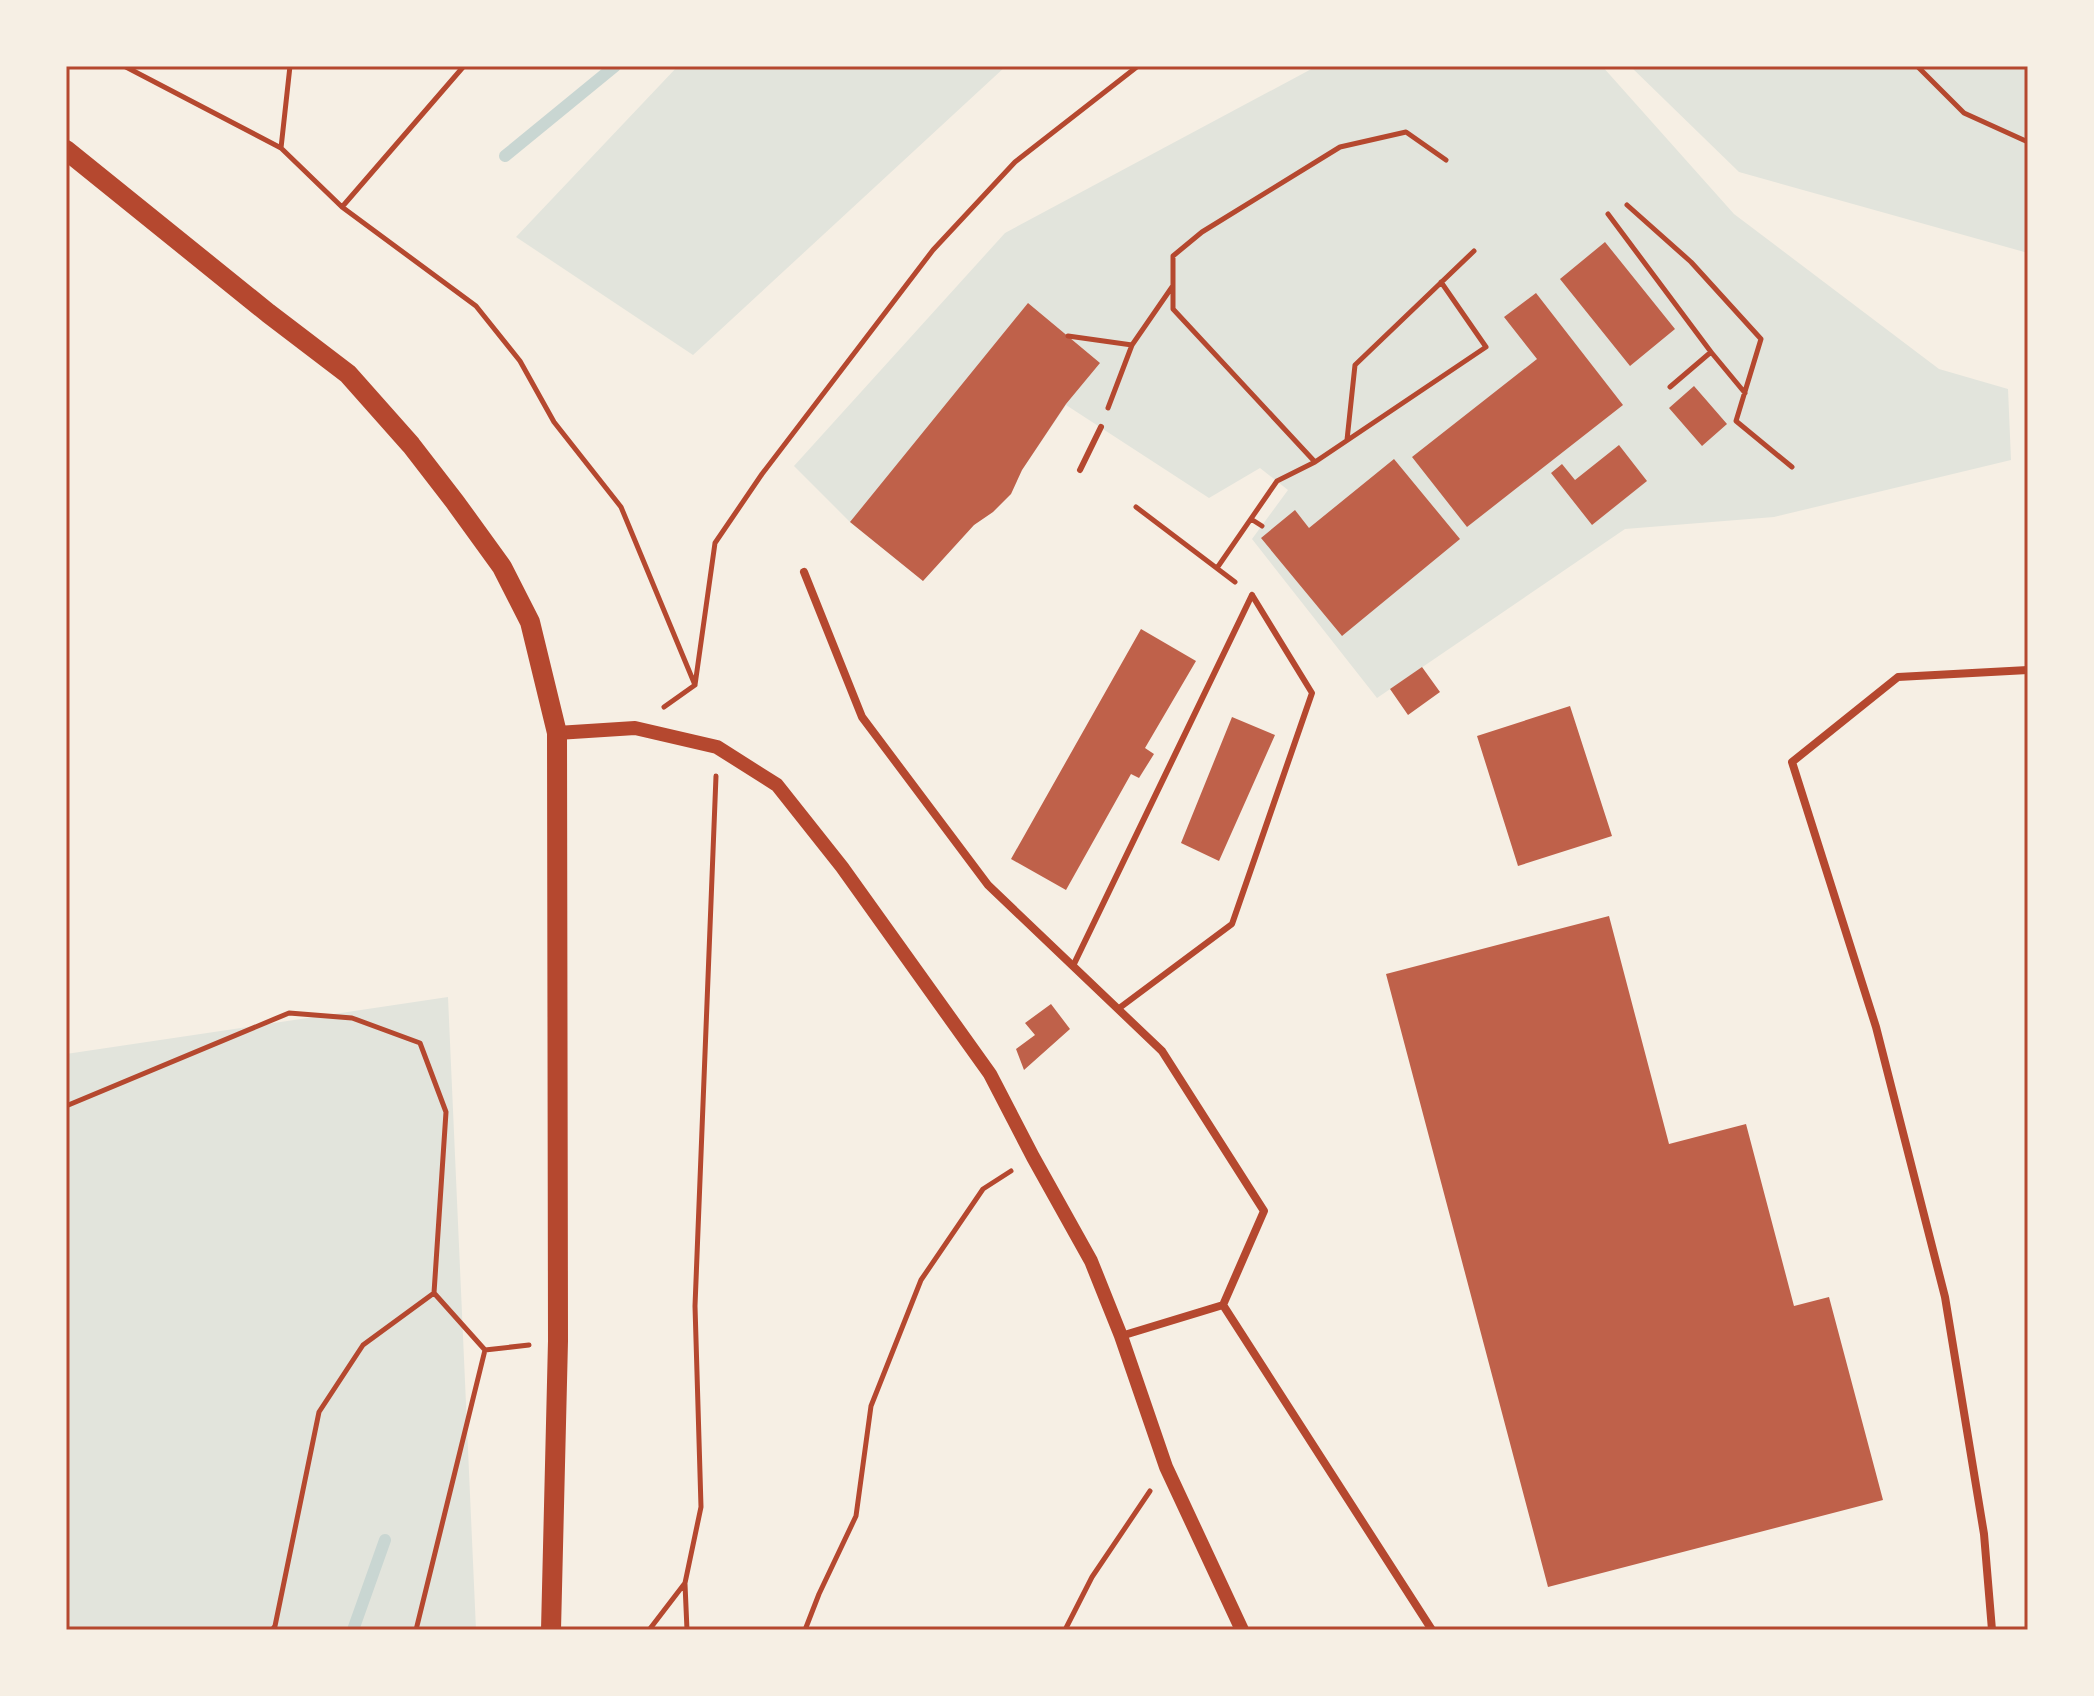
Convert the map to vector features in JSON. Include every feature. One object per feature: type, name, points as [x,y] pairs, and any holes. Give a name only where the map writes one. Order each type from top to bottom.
[{"type":"main road","points":[[66,150],[348,374],[411,445],[455,502],[502,567],[530,622],[557,733],[558,1341],[551,1630]]},
{"type":"street","points":[[804,572],[862,717],[988,885],[1162,1051],[1264,1211],[1223,1305],[1121,1336]]},
{"type":"street","points":[[1992,1630],[1984,1534],[1945,1297],[1876,1027],[1792,762],[1898,677],[2028,670]]},
{"type":"street","points":[[557,733],[635,728],[717,747],[777,785],[842,867],[990,1074],[1091,1261],[1121,1336],[1166,1467],[1242,1630]]},
{"type":"street","points":[[1223,1305],[1432,1630]]},
{"type":"lane","points":[[1080,470],[1101,427]]},
{"type":"lane","points":[[1073,966],[1252,595]]},
{"type":"lane","points":[[1118,1009],[1232,924],[1312,693],[1252,595]]},
{"type":"path","points":[[124,66],[281,148],[342,207],[476,306],[520,361],[554,422],[621,507],[695,685],[715,543],[762,474],[933,250],[1015,162],[1138,66]]},
{"type":"path","points":[[281,148],[290,66]]},
{"type":"path","points":[[342,207],[464,66]]},
{"type":"path","points":[[1917,66],[1964,113],[2028,142]]},
{"type":"path","points":[[1315,462],[1173,309],[1173,256],[1202,232],[1340,147],[1406,132],[1446,160]]},
{"type":"path","points":[[1627,205],[1691,262],[1761,339],[1736,421],[1792,467]]},
{"type":"path","points":[[1608,214],[1745,393]]},
{"type":"path","points":[[1347,441],[1355,365],[1474,251]]},
{"type":"path","points":[[1217,568],[1277,481],[1315,462],[1486,347],[1441,282]]},
{"type":"path","points":[[1101,427],[1132,345],[1172,286]]},
{"type":"path","points":[[1068,336],[1132,345]]},
{"type":"path","points":[[1670,387],[1711,352]]},
{"type":"path","points":[[1136,507],[1252,595]]},
{"type":"path","points":[[1251,519],[1262,526]]},
{"type":"path","points":[[687,1630],[685,1583],[701,1507],[695,1306],[717,747]]},
{"type":"path","points":[[66,1106],[289,1013],[352,1018],[420,1043],[446,1112],[434,1293],[485,1350]]},
{"type":"path","points":[[805,1630],[856,1516],[871,1406],[921,1280],[983,1189],[1033,1157]]},
{"type":"path","points":[[272,1630],[294,1540],[319,1412],[363,1345],[434,1293]]},
{"type":"path","points":[[485,1350],[558,1341]]},
{"type":"path","points":[[416,1630],[485,1350]]},
{"type":"path","points":[[1065,1630],[1092,1577],[1166,1467]]},
{"type":"path","points":[[649,1630],[685,1583]]},
{"type":"shaded area","points":[[678,66],[1006,66],[693,355],[516,237]]},
{"type":"shaded area","points":[[1317,66],[1602,66],[1734,214],[1939,369],[2008,389],[2011,460],[1774,517],[1625,529],[1377,698],[1252,539],[1288,490],[1260,468],[1209,498],[1066,405],[1022,470],[1011,494],[974,525],[923,581],[850,522],[794,466],[1005,233]]},
{"type":"shaded area","points":[[1630,66],[2028,66],[2028,253],[1739,172]]},
{"type":"shaded area","points":[[448,997],[476,1630],[66,1630],[66,1054]]},
{"type":"building","points":[[1605,242],[1675,329],[1630,366],[1560,279]]},
{"type":"building","points":[[1536,293],[1623,405],[1467,527],[1412,457],[1537,359],[1504,317]]},
{"type":"building","points":[[1028,303],[1100,363],[1066,404],[1022,470],[1011,494],[974,525],[923,581],[850,522]]},
{"type":"building","points":[[1694,386],[1727,424],[1702,446],[1669,408]]},
{"type":"building","points":[[1619,445],[1647,481],[1592,525],[1551,473],[1562,464],[1575,480]]},
{"type":"building","points":[[1394,459],[1460,539],[1342,636],[1261,538],[1295,510],[1309,528]]},
{"type":"building","points":[[1141,629],[1196,661],[1145,748],[1154,754],[1139,778],[1131,774],[1066,890],[1011,859]]},
{"type":"building","points":[[1422,667],[1440,692],[1408,715],[1390,689]]},
{"type":"building","points":[[1570,706],[1612,836],[1518,866],[1477,736]]},
{"type":"building","points":[[1232,717],[1275,735],[1219,861],[1181,843]]},
{"type":"building","points":[[1609,916],[1669,1144],[1746,1124],[1794,1306],[1829,1297],[1883,1500],[1548,1587],[1386,974]]},
{"type":"building","points":[[1051,1004],[1070,1029],[1024,1070],[1016,1049],[1035,1035],[1025,1023]]},
{"type":"waterway","points":[[505,156],[615,66]]},
{"type":"waterway","points":[[353,1630],[385,1540]]}]
